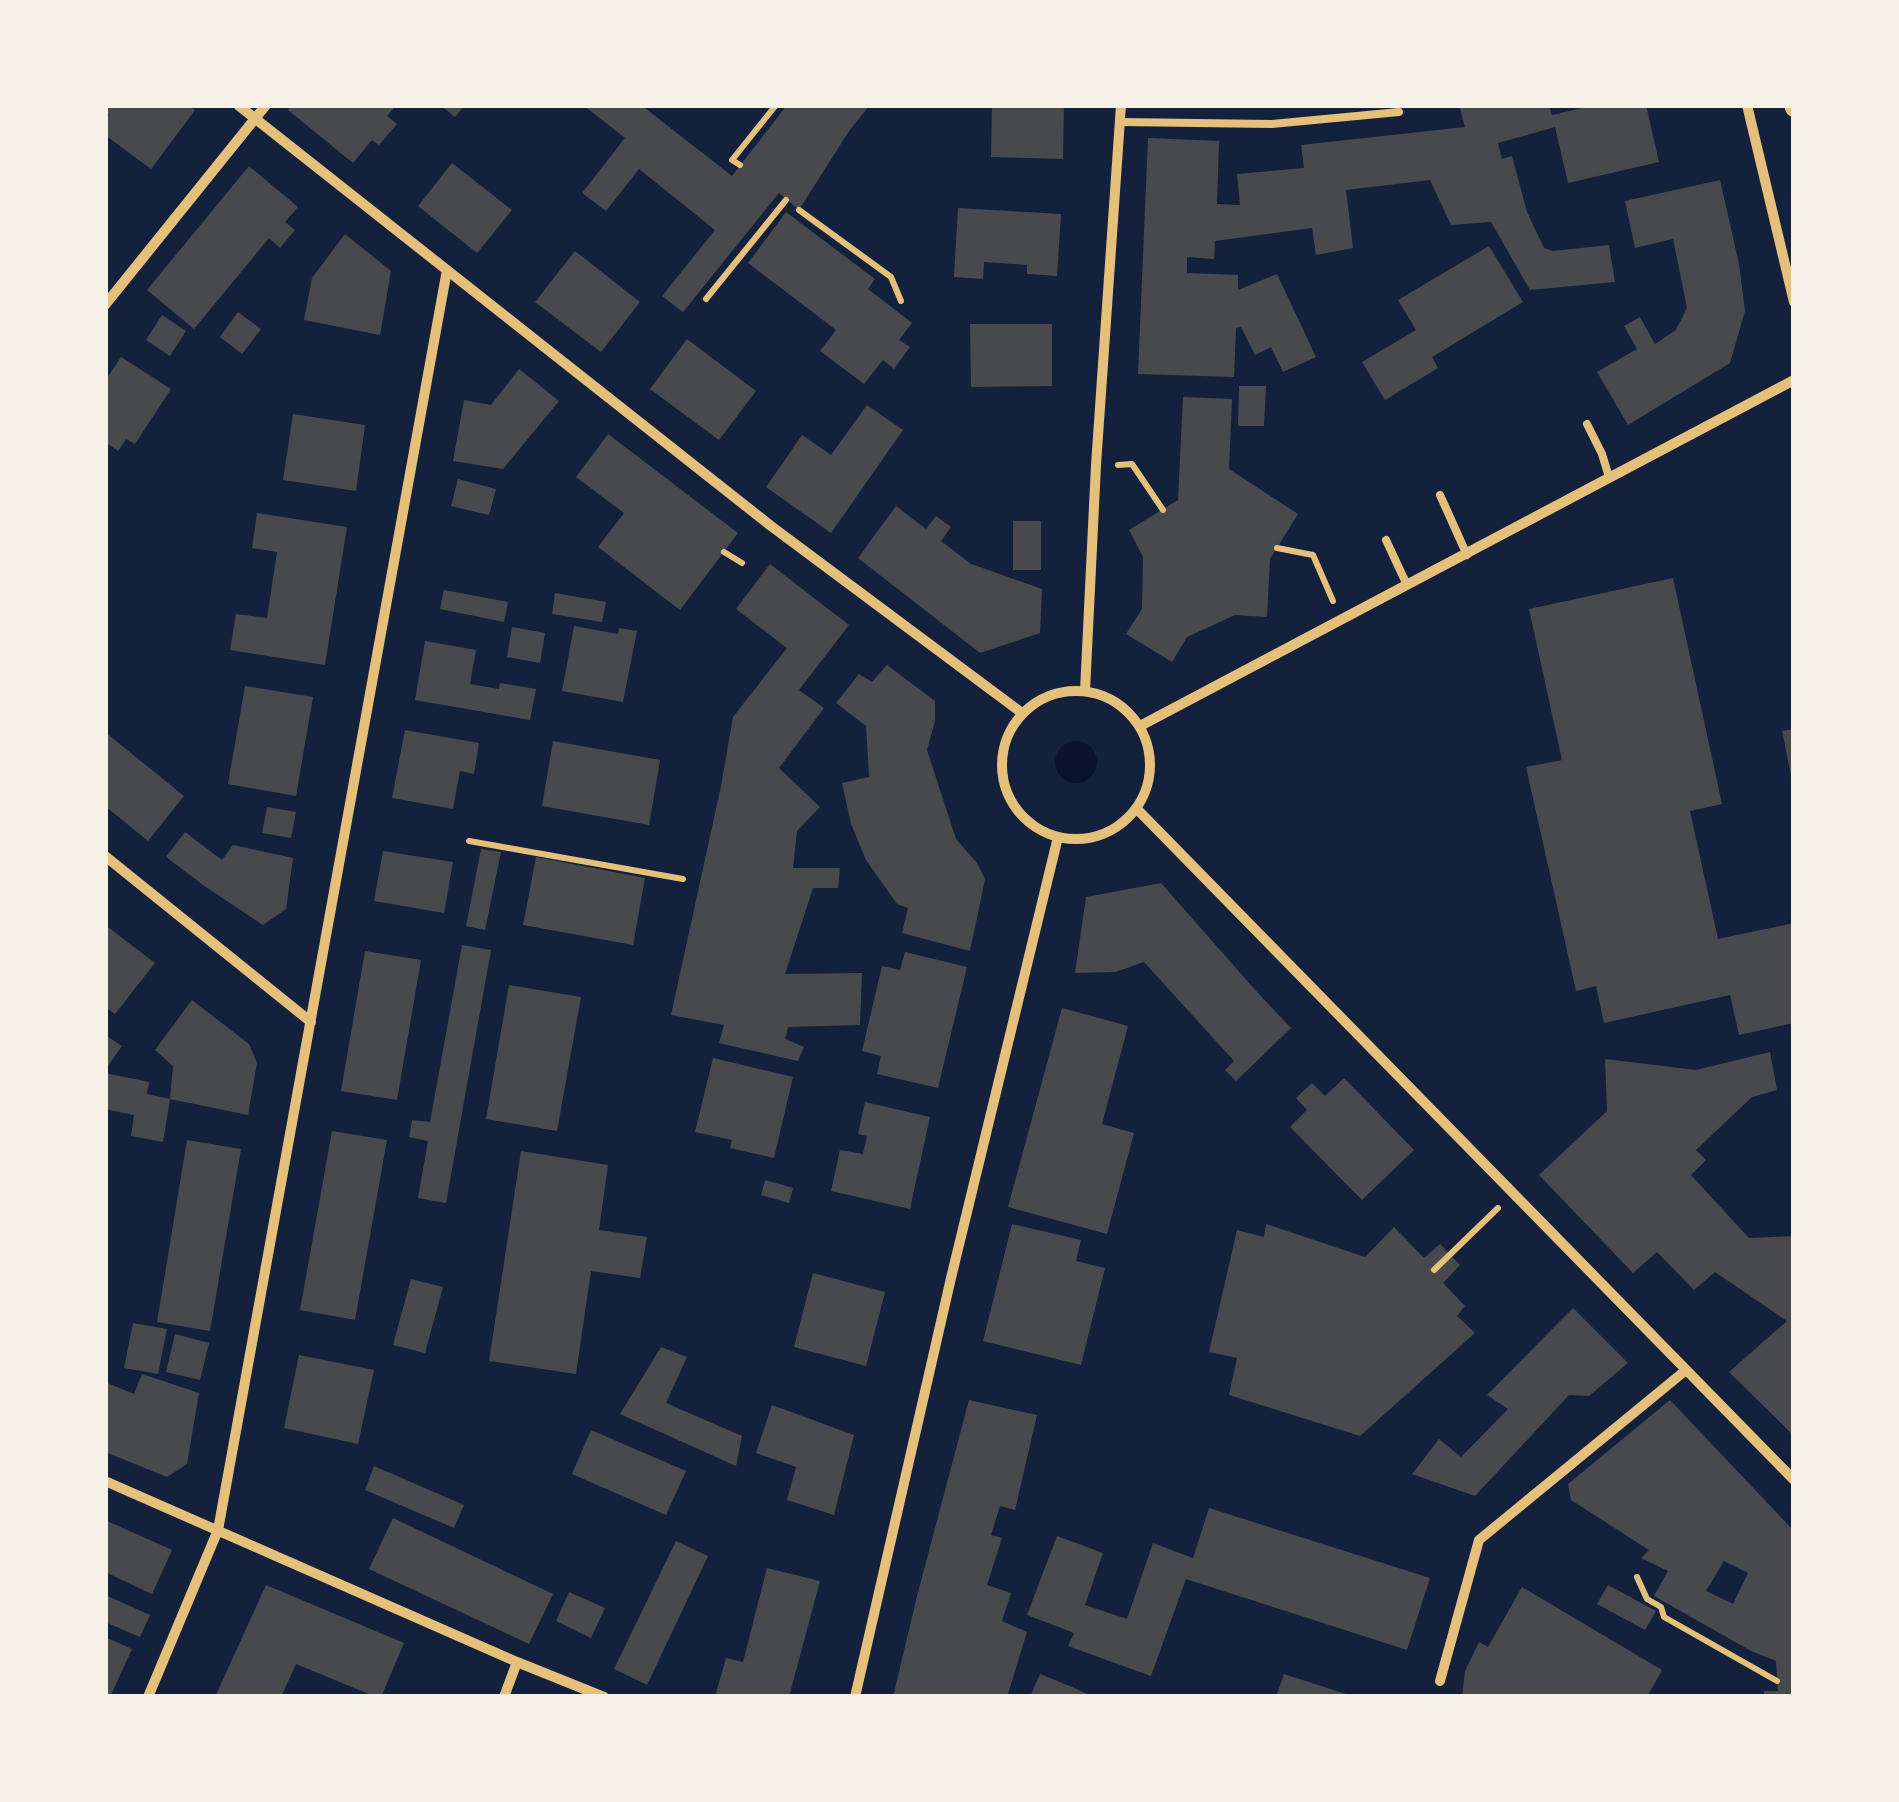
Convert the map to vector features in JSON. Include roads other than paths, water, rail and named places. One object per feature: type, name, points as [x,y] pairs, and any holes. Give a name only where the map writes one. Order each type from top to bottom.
[{"type":"street","points":[[238,105],[771,526],[1022,713]]},
{"type":"street","points":[[105,306],[266,105]]},
{"type":"street","points":[[1085,691],[1121,105]]},
{"type":"street","points":[[1748,105],[1794,302]]},
{"type":"street","points":[[148,1697],[218,1530],[447,270]]},
{"type":"street","points":[[1140,726],[1794,380]]},
{"type":"street","points":[[1085,691],[1112,699],[1140,726],[1148,744],[1149,782],[1136,808],[1115,828],[1078,839],[1058,837],[1040,830],[1012,803],[1004,785],[1004,747],[1022,713],[1037,701],[1055,693],[1085,691]]},
{"type":"street","points":[[1136,808],[1794,1480]]},
{"type":"street","points":[[856,1697],[951,1278],[1058,837]]},
{"type":"street","points":[[105,856],[311,1022]]},
{"type":"street","points":[[1440,1681],[1479,1540],[1686,1370]]},
{"type":"street","points":[[105,1481],[604,1697]]},
{"type":"street","points":[[504,1697],[517,1662]]},
{"type":"lane","points":[[1120,122],[1272,124],[1399,112]]},
{"type":"lane","points":[[1587,424],[1609,477]]},
{"type":"lane","points":[[1440,495],[1468,555]]},
{"type":"lane","points":[[1386,540],[1408,586]]},
{"type":"water","points":[[1076,741],[1091,747],[1097,762],[1091,777],[1076,783],[1061,777],[1055,762],[1061,747]]}]
